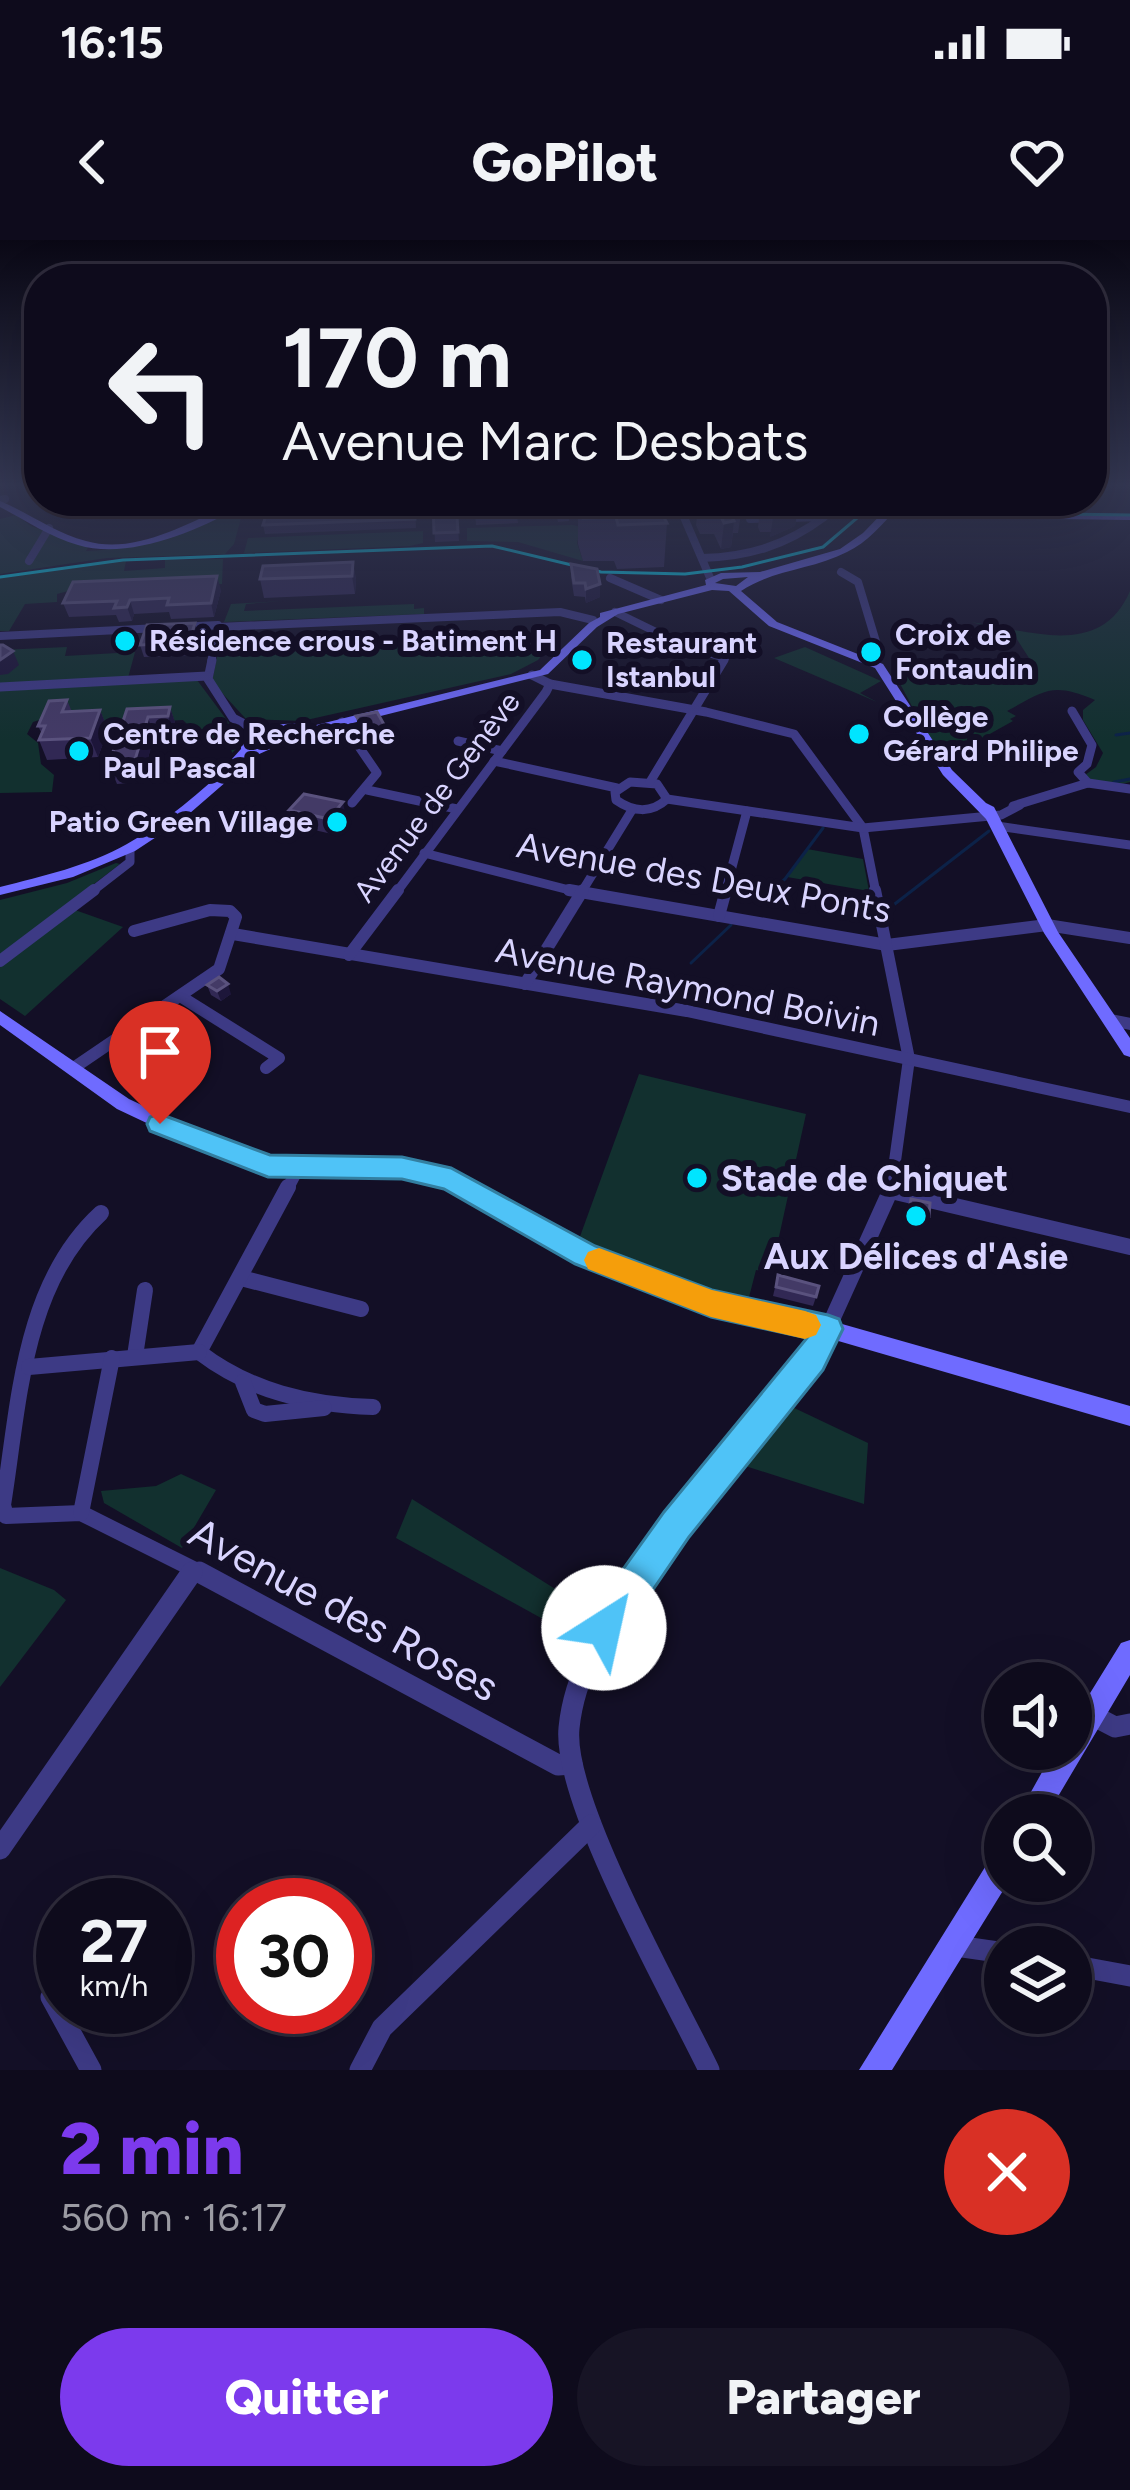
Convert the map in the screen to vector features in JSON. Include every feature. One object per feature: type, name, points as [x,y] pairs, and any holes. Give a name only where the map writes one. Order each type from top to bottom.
[{"type":"main road","points":[[0,889],[68,874],[130,848],[178,818],[253,752],[279,737],[307,726],[528,676],[592,620],[731,576],[771,568]]},
{"type":"main road","points":[[711,583],[738,587],[790,568]]},
{"type":"main road","points":[[731,576],[773,624],[870,660],[891,680],[942,763],[994,821],[1047,925],[1130,1051]]},
{"type":"main road","points":[[251,735],[279,737],[528,676],[551,668],[593,626],[615,612]]},
{"type":"main road","points":[[251,735],[279,737]]},
{"type":"main road","points":[[0,889],[82,865],[141,837],[228,769],[244,753],[251,735]]},
{"type":"main road","points":[[0,1017],[123,1104],[252,1162],[298,1169],[426,1172],[466,1185],[585,1255],[711,1304],[828,1329],[1130,1415]]},
{"type":"main road","points":[[1092,1711],[1130,1652]]},
{"type":"main road","points":[[874,2070],[984,1898]]},
{"type":"street","points":[[706,568],[711,583]]},
{"type":"street","points":[[846,575],[858,582],[880,655],[870,660]]},
{"type":"street","points":[[610,578],[661,600]]},
{"type":"street","points":[[0,636],[394,627],[395,619],[560,612],[592,620]]},
{"type":"street","points":[[615,612],[672,640],[721,655],[724,661],[650,782]]},
{"type":"street","points":[[218,629],[207,676],[233,718],[251,735]]},
{"type":"street","points":[[0,686],[207,676]]},
{"type":"street","name":"Avenue de Genève","points":[[349,955],[550,684],[528,676]]},
{"type":"street","points":[[550,684],[794,734],[863,828],[909,1060],[891,1191],[828,1329],[812,1360],[677,1525],[589,1650],[569,1729],[572,1764],[590,1825],[709,2070]]},
{"type":"street","points":[[1072,711],[1092,745],[1087,764],[1078,772],[1088,783]]},
{"type":"street","points":[[342,722],[377,773],[352,803]]},
{"type":"street","points":[[458,741],[617,788],[650,782],[663,788],[667,799]]},
{"type":"street","points":[[994,821],[1020,805],[1088,783],[1130,789]]},
{"type":"street","points":[[617,788],[616,800],[632,809],[657,808],[667,799]]},
{"type":"street","points":[[367,790],[457,809]]},
{"type":"street","points":[[667,799],[863,828],[994,821],[1130,845]]},
{"type":"street","points":[[525,984],[632,809]]},
{"type":"street","points":[[719,916],[747,811]]},
{"type":"street","points":[[0,961],[130,862],[130,848]]},
{"type":"street","name":"Avenue des Deux Ponts","points":[[424,853],[582,893],[887,945],[1047,925],[1130,938]]},
{"type":"street","name":"Avenue Raymond Boivin","points":[[134,931],[224,910],[236,917],[233,934],[687,1012],[1130,1107]]},
{"type":"street","points":[[72,1069],[223,964],[233,934]]},
{"type":"street","points":[[180,995],[279,1058],[266,1068]]},
{"type":"street","points":[[1111,1020],[1130,1024]]},
{"type":"street","points":[[199,1352],[298,1169]]},
{"type":"street","points":[[891,1191],[1130,1247]]},
{"type":"street","points":[[101,1213],[69,1240],[44,1299],[3,1505],[6,1516],[82,1513],[112,1358]]},
{"type":"street","points":[[241,1278],[361,1309]]},
{"type":"street","points":[[134,1356],[145,1290]]},
{"type":"street","points":[[29,1366],[199,1352],[222,1373],[243,1382],[335,1407]]},
{"type":"street","points":[[243,1382],[254,1410],[265,1414],[373,1407]]},
{"type":"street","name":"Avenue des Roses","points":[[82,1513],[558,1765],[572,1764]]},
{"type":"street","points":[[0,1849],[194,1570]]},
{"type":"street","points":[[1092,1715],[1115,1727],[1130,1724]]},
{"type":"street","points":[[360,2070],[382,2029],[590,1825]]},
{"type":"street","points":[[956,1946],[984,1950]]},
{"type":"street","points":[[1092,1969],[1130,1976]]},
{"type":"street","points":[[72,2034],[92,2070]]},
{"type":"green space","points":[[0,568],[37,568],[0,574]]},
{"type":"green space","points":[[71,568],[223,568],[222,584],[72,590],[57,594],[57,602],[25,604],[9,631],[0,631],[0,578]]},
{"type":"green space","points":[[1130,591],[1130,782],[1106,785],[1085,775],[1103,753],[1083,720],[1083,710],[1095,700],[1069,691],[1050,691],[1007,711],[1016,716],[1010,719],[1013,721],[945,759],[895,674],[1021,680],[1036,669],[1013,633],[971,622],[1040,634],[1083,633],[1117,612]]},
{"type":"green space","points":[[283,601],[246,604],[244,611],[414,604],[414,609],[424,608],[424,614],[224,622],[231,604]]},
{"type":"green space","points":[[356,641],[521,643],[547,649],[538,660],[511,674],[302,721],[246,719],[212,682],[219,647],[265,644],[280,652],[354,649]]},
{"type":"green space","points":[[67,647],[65,656],[135,652],[128,678],[0,684],[0,650]]},
{"type":"green space","points":[[805,647],[881,681],[860,693],[877,702],[774,658]]},
{"type":"green space","points":[[197,680],[235,731],[238,747],[232,753],[229,738],[187,739],[189,726],[183,720],[114,725],[41,720],[33,722],[27,734],[38,743],[41,764],[54,775],[52,792],[0,793],[0,689]]},
{"type":"green space","points":[[807,849],[863,859],[869,891],[787,877]]},
{"type":"green space","points":[[120,864],[0,956],[0,900],[67,883]]},
{"type":"green space","points":[[75,910],[123,927],[25,1016],[0,999],[0,967]]},
{"type":"green space","name":"Stade de Chiquet","points":[[639,1074],[806,1114],[771,1273],[756,1270],[747,1305],[578,1242]]},
{"type":"green space","points":[[788,1405],[868,1443],[864,1504],[739,1464]]},
{"type":"green space","points":[[181,1474],[216,1490],[182,1548],[104,1503],[101,1491],[156,1486]]},
{"type":"green space","points":[[412,1499],[595,1614],[579,1639],[396,1538]]},
{"type":"green space","points":[[0,1568],[54,1590],[66,1600],[0,1687]]},
{"type":"building","points":[[262,568],[353,568],[352,576],[260,579]]},
{"type":"building","points":[[572,568],[597,569],[600,584],[586,589],[585,583],[574,583]]},
{"type":"building","points":[[217,576],[211,603],[167,605],[169,598],[130,600],[127,607],[114,608],[117,601],[63,603],[73,582]]},
{"type":"building","points":[[195,623],[189,643],[140,645],[147,625]]},
{"type":"building","points":[[0,645],[13,651],[0,660]]},
{"type":"building","points":[[67,700],[62,712],[100,710],[90,738],[39,740],[45,726],[38,726],[49,701]]},
{"type":"building","points":[[170,707],[168,716],[148,717],[134,763],[109,764],[127,709]]},
{"type":"building","points":[[377,712],[387,730],[371,736],[356,716]]},
{"type":"building","points":[[304,794],[343,802],[329,819],[289,810]]},
{"type":"building","points":[[219,977],[228,984],[217,991],[207,985]]},
{"type":"building","points":[[911,1199],[930,1203],[929,1216],[909,1211]]},
{"type":"building","points":[[778,1275],[819,1286],[816,1297],[776,1287]]},
{"type":"waterway","points":[[1116,735],[1130,733]]},
{"type":"waterway","points":[[1114,782],[1130,779]]},
{"type":"waterway","points":[[757,902],[785,879],[823,828]]},
{"type":"waterway","points":[[887,910],[989,831]]},
{"type":"waterway","points":[[691,963],[731,925]]},
{"type":"tram line","points":[[0,577],[62,568]]},
{"type":"tram line","points":[[586,568],[685,574],[731,568]]},
{"type":"slow traffic","points":[[599,1260],[711,1304],[805,1325]]},
{"type":"place","name":"Résidence crous - Batiment H","points":[[125,641]]},
{"type":"place","name":"Croix de Fontaudin","points":[[871,652]]},
{"type":"place","name":"Restaurant Istanbul","points":[[582,660]]},
{"type":"place","name":"Collège Gérard Philipe","points":[[859,734]]},
{"type":"place","name":"Centre de Recherche Paul Pascal","points":[[79,751]]},
{"type":"place","name":"Patio Green Village","points":[[337,822]]},
{"type":"place","name":"Stade de Chiquet","points":[[697,1178]]},
{"type":"place","name":"Aux Délices d'Asie","points":[[916,1216]]},
{"type":"route","points":[[160,1124],[268,1166],[426,1172],[466,1185],[585,1255],[711,1304],[828,1329],[812,1360],[677,1525],[604,1628]]}]
